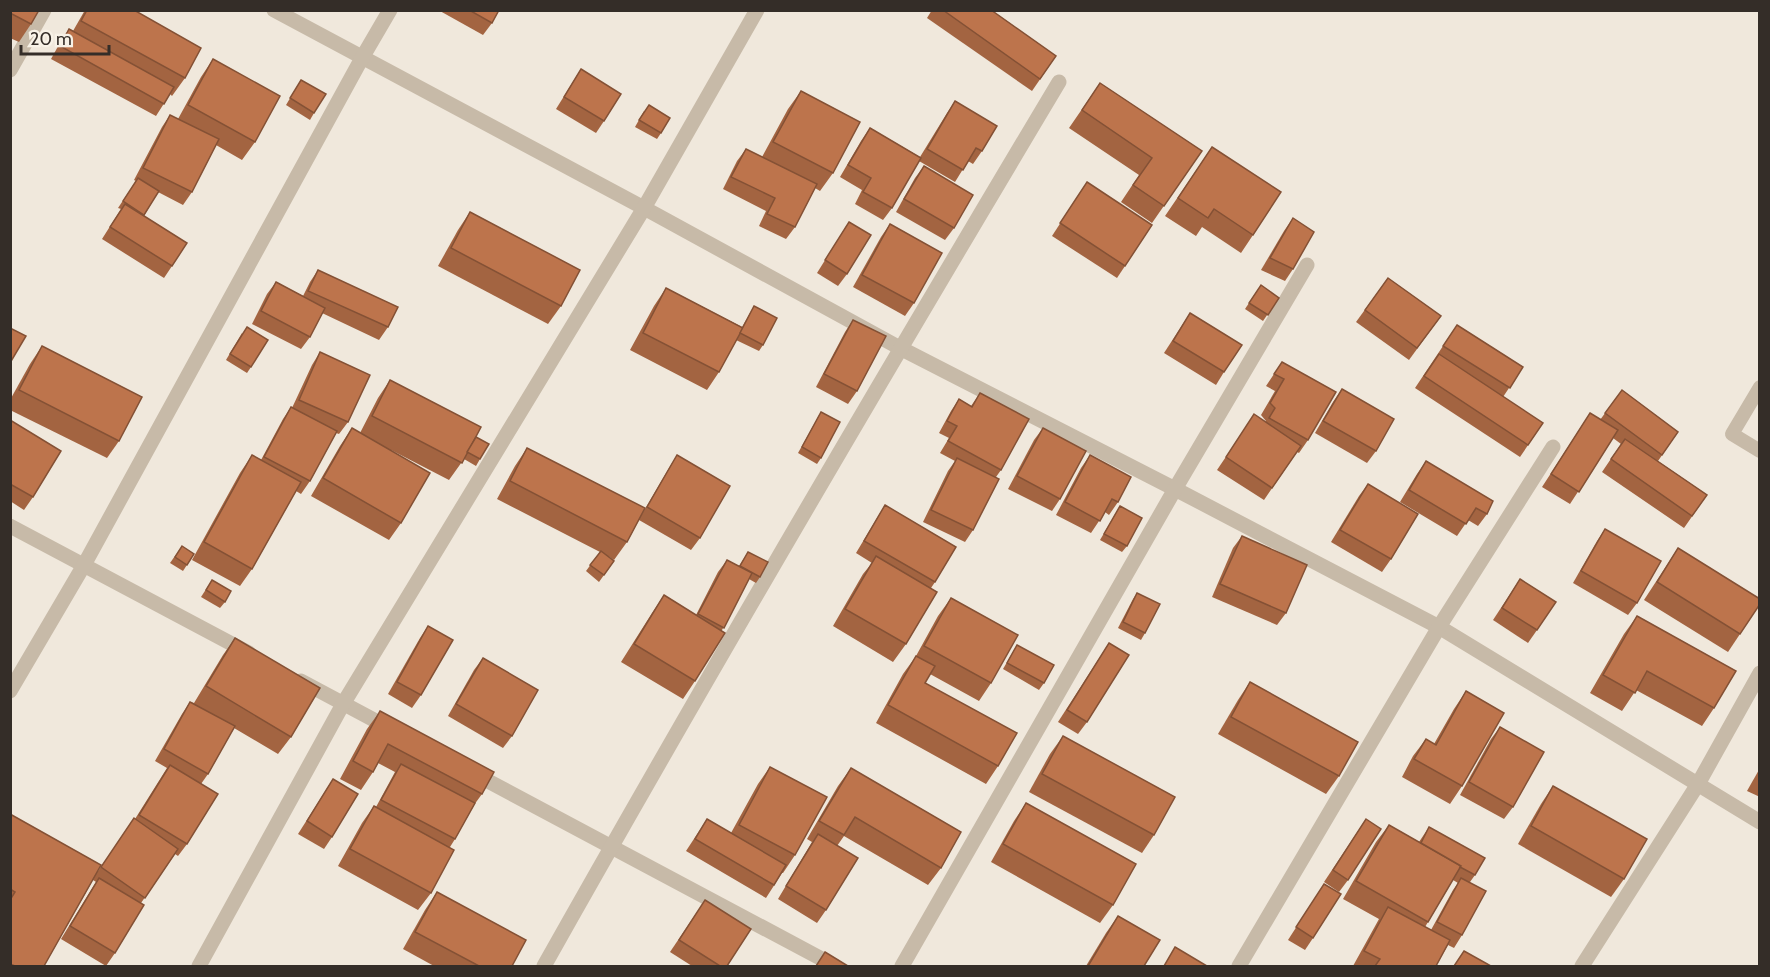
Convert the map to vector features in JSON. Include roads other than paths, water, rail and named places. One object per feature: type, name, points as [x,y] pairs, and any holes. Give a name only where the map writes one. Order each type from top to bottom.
[{"type":"street","points":[[10,70],[44,10]]},
{"type":"street","points":[[274,10],[900,348],[1439,627],[1760,822]]},
{"type":"street","points":[[10,691],[84,565],[390,10]]},
{"type":"street","points":[[199,966],[343,704],[644,208],[758,10]]},
{"type":"street","points":[[544,966],[900,348],[1059,82]]},
{"type":"street","points":[[902,966],[1175,489],[1307,265]]},
{"type":"street","points":[[1239,966],[1439,627],[1552,447]]},
{"type":"street","points":[[10,526],[260,659]]},
{"type":"street","points":[[1582,966],[1698,784],[1760,673]]},
{"type":"street","points":[[292,676],[405,737]]},
{"type":"street","points":[[457,764],[835,966]]},
{"type":"lane","points":[[1760,387],[1732,434],[1760,451]]}]
